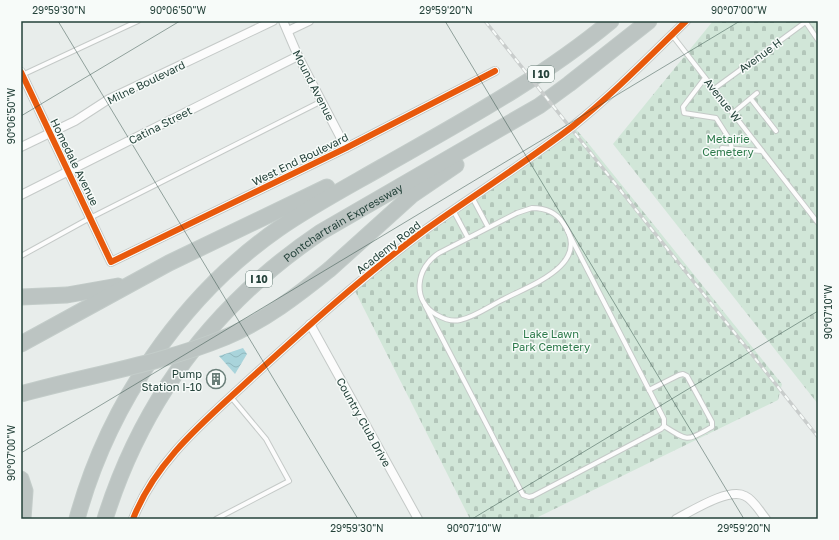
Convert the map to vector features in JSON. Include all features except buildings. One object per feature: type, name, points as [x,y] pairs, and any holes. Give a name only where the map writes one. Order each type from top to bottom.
[{"type":"highway","name":"I 10","points":[[77,519],[98,457],[136,384],[178,324],[221,276],[271,234],[301,214],[510,94],[552,67],[611,21]]},
{"type":"highway","name":"Pontchartrain Expressway","points":[[105,519],[120,475],[158,400],[176,371],[203,337],[234,302],[296,249],[321,232],[504,127],[570,84],[649,21]]},
{"type":"highway","points":[[21,344],[136,281],[320,191],[400,149],[466,119]]},
{"type":"highway","points":[[21,394],[70,380],[166,358],[227,337],[295,297],[330,269],[412,195],[472,155],[504,127]]},
{"type":"highway","points":[[21,297],[67,295],[136,281]]},
{"type":"highway","points":[[21,479],[25,504],[23,519]]},
{"type":"street","name":"Milne Boulevard","points":[[21,147],[80,118],[109,99],[273,21]]},
{"type":"street","name":"Mound Avenue","points":[[283,21],[298,56],[346,148]]},
{"type":"street","points":[[288,31],[309,21]]},
{"type":"street","name":"Academy Road","points":[[133,519],[147,490],[176,449],[310,324],[376,268],[453,210],[573,126],[616,89],[686,21]]},
{"type":"street","name":"Catina Street","points":[[21,195],[298,56]]},
{"type":"street","name":"West End Boulevard","points":[[111,262],[346,148],[495,71]]},
{"type":"street","name":"Homedale Avenue","points":[[22,74],[111,262]]},
{"type":"street","name":"Country Club Drive","points":[[310,324],[418,519]]},
{"type":"street","points":[[676,519],[720,497],[736,494],[745,496],[751,500],[766,519]]},
{"type":"lane","points":[[22,74],[138,21]]},
{"type":"lane","points":[[806,21],[818,40]]},
{"type":"lane","name":"Avenue H","points":[[714,89],[806,21]]},
{"type":"lane","name":"Avenue W","points":[[672,35],[818,223]]},
{"type":"lane","points":[[705,78],[683,107],[684,113],[716,118],[730,140],[732,148]]},
{"type":"lane","points":[[733,113],[757,93]]},
{"type":"lane","points":[[751,99],[776,131]]},
{"type":"lane","points":[[21,256],[90,218],[322,101]]},
{"type":"lane","points":[[722,148],[762,151]]},
{"type":"lane","points":[[472,197],[488,227]]},
{"type":"lane","points":[[538,208],[554,214],[563,222],[664,419],[664,426],[661,429],[533,496],[529,497],[523,495],[425,305],[419,287],[420,278],[424,267],[434,256],[523,210],[538,208]]},
{"type":"lane","points":[[453,210],[468,238]]},
{"type":"lane","points":[[425,305],[439,317],[448,320],[460,320],[546,277],[559,269],[566,259],[570,245],[567,230]]},
{"type":"lane","points":[[649,390],[679,375],[683,374],[687,376],[712,422],[712,427],[690,439],[682,438],[664,426]]},
{"type":"lane","points":[[216,519],[289,482],[266,439],[231,397]]},
{"type":"green space","name":"Metairie Cemetery","points":[[713,21],[818,21],[818,404],[613,144]]},
{"type":"green space","name":"Lake Lawn Park Cemetery","points":[[573,126],[782,384],[778,400],[534,519],[470,519],[353,287]]},
{"type":"water","points":[[243,348],[247,354],[235,374],[219,356]]},
{"type":"railway","points":[[485,21],[818,437]]},
{"type":"cycle path","points":[[133,519],[155,478],[183,443],[216,410],[293,340],[402,247],[537,153],[588,114],[645,62],[686,21]]},
{"type":"cycle path","points":[[21,72],[111,262],[346,148],[495,71]]},
{"type":"place","name":"Pump Station I-10","points":[[216,379]]}]
